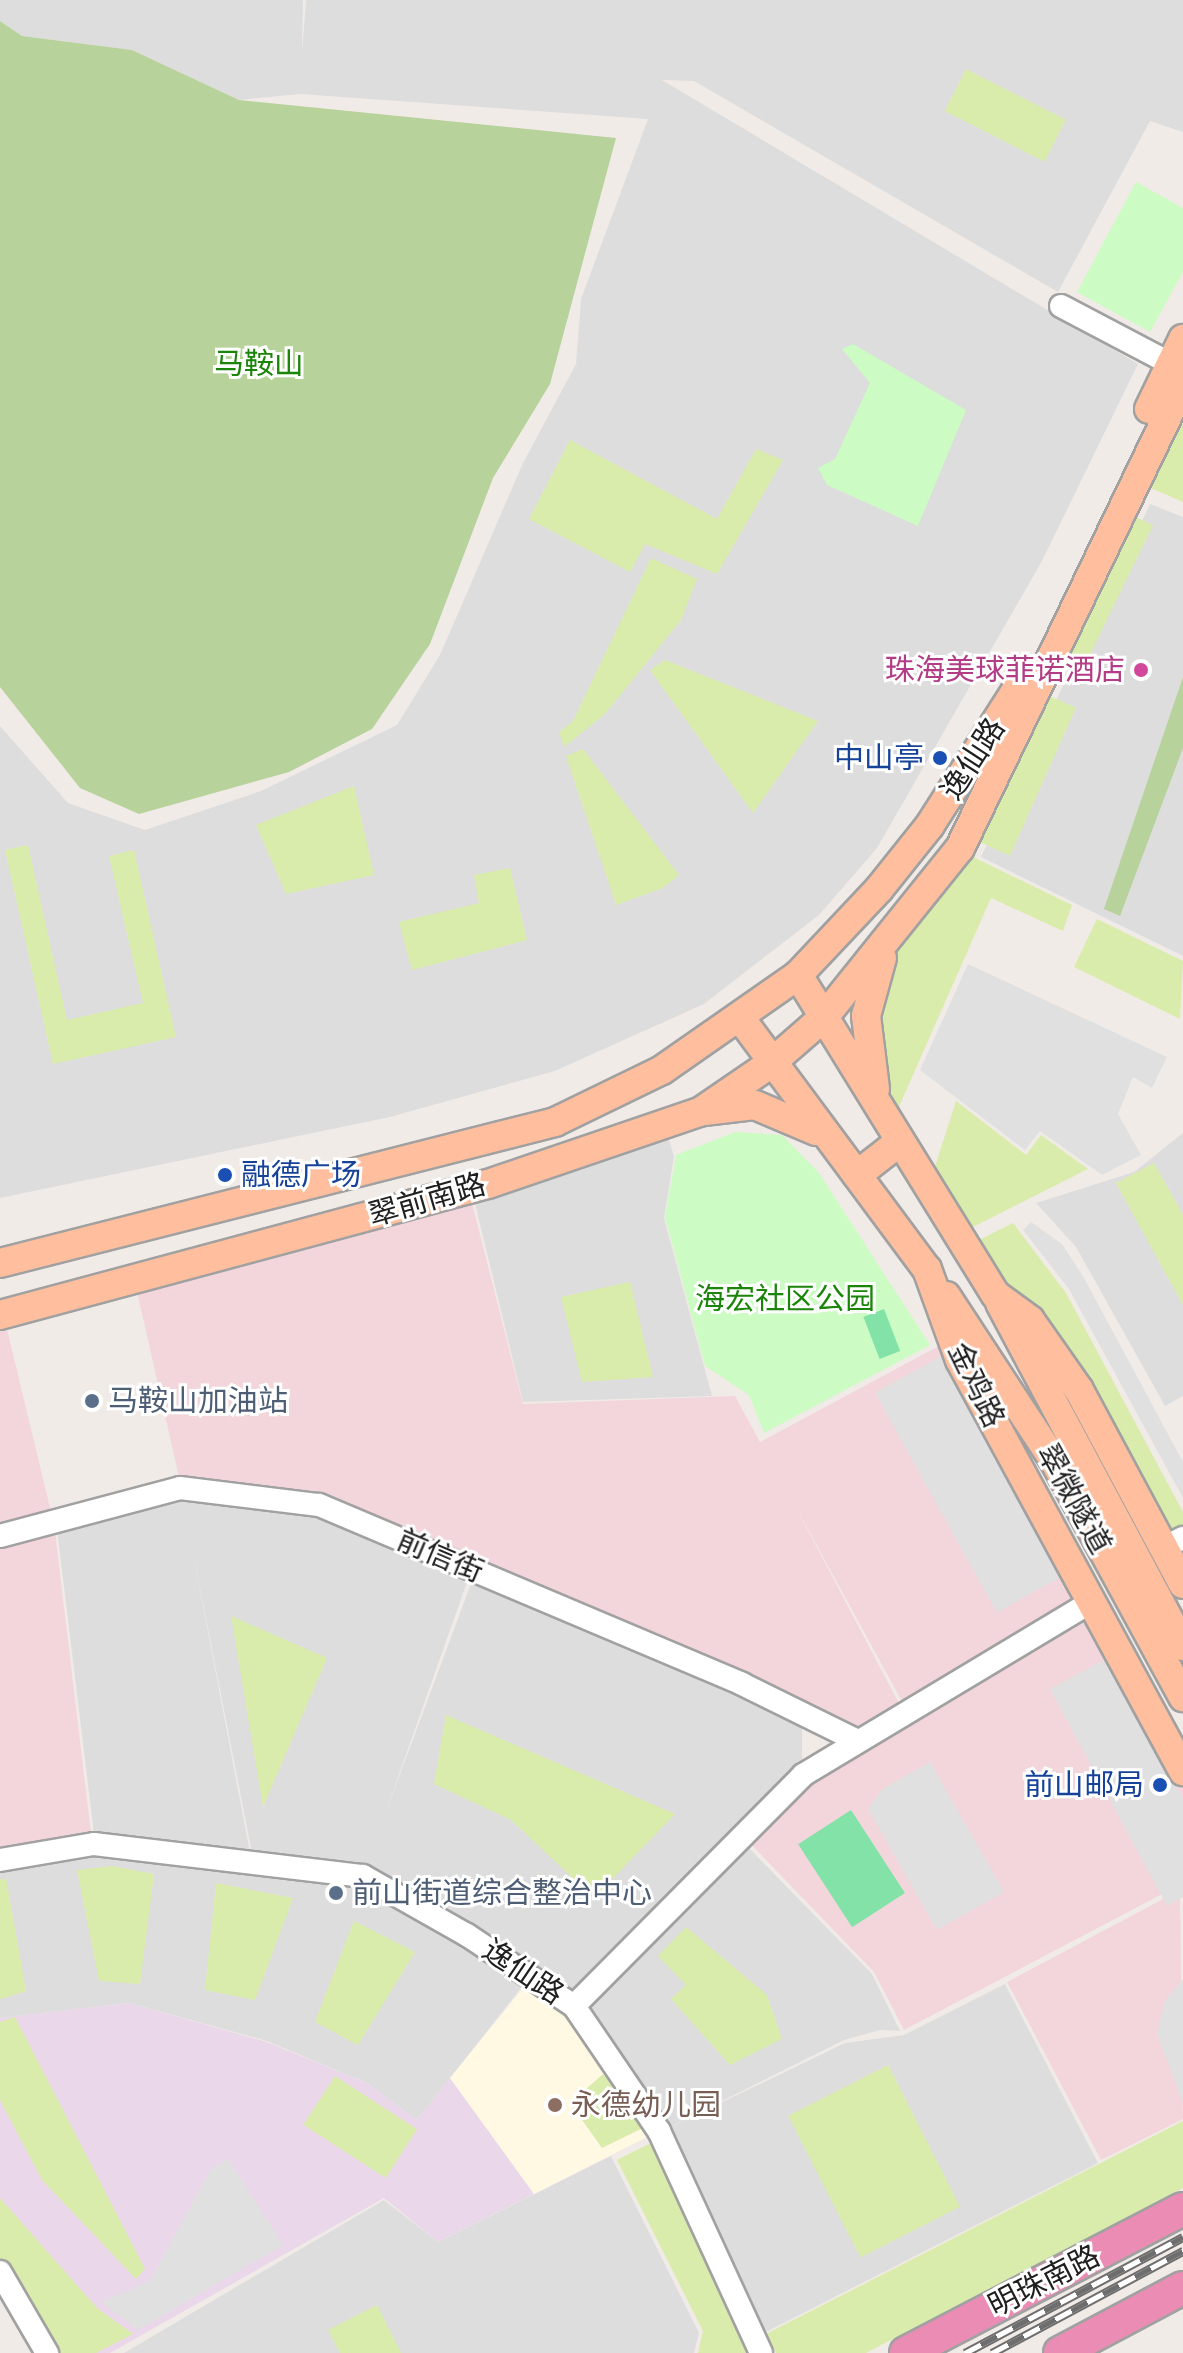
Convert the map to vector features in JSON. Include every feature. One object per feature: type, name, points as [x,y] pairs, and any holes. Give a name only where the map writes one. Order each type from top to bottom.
[{"type":"highway","name":"明珠南路","points":[[906,2353],[1183,2209]]},
{"type":"highway","points":[[1060,2353],[1183,2288]]},
{"type":"main road","name":"逸仙路","points":[[824,1017],[890,939],[960,848],[1179,362]]},
{"type":"main road","name":"逸仙路","points":[[798,975],[893,874],[1015,694],[1179,362]]},
{"type":"main road","points":[[881,1116],[866,1016],[890,939]]},
{"type":"main road","points":[[798,975],[881,1116],[996,1295],[1030,1320],[1079,1390],[1173,1543],[1183,1584]]},
{"type":"main road","name":"翠前南路","points":[[0,1263],[555,1122],[662,1070],[741,1019],[798,975]]},
{"type":"main road","name":"翠前南路","points":[[0,1315],[488,1184],[700,1112],[770,1064],[824,1017]]},
{"type":"main road","name":"金鸡路","points":[[741,1019],[770,1064],[832,1141],[927,1269],[960,1360],[1089,1603],[1183,1771]]},
{"type":"main road","points":[[700,1112],[755,1105],[832,1141]]},
{"type":"main road","points":[[857,1175],[898,1143]]},
{"type":"main road","name":"翠微隧道","points":[[927,1269],[1055,1462],[1183,1697]]},
{"type":"main road","name":"翠微隧道","points":[[996,1295],[1183,1646]]},
{"type":"street","points":[[1061,306],[1179,362]]},
{"type":"street","name":"前信街","points":[[0,1536],[180,1488],[319,1505],[742,1684],[858,1741]]},
{"type":"street","points":[[574,2006],[803,1775],[1089,1603]]},
{"type":"street","name":"逸仙路","points":[[0,1860],[94,1844],[363,1876],[574,2006],[659,2131],[761,2353]]},
{"type":"street","points":[[0,2272],[47,2353]]},
{"type":"shaded area","points":[[0,0],[303,0],[302,53],[306,0],[1183,0],[1183,132],[1150,121],[1058,292],[694,81],[662,80],[1138,364],[1042,561],[877,848],[819,915],[704,1004],[555,1071],[390,1117],[0,1198],[0,726],[68,803],[145,830],[261,791],[397,725],[440,655],[523,463],[576,364],[581,299],[648,119],[300,94],[239,100],[132,50],[22,36],[0,21]]},
{"type":"shaded area","points":[[1150,504],[1183,517],[1183,956],[981,857]]},
{"type":"shaded area","points":[[968,964],[1167,1057],[1152,1088],[1133,1077],[1118,1114],[1141,1155],[1102,1175],[1040,1131],[1025,1150],[920,1070]]},
{"type":"shaded area","points":[[664,1125],[674,1156],[664,1218],[712,1396],[523,1402],[472,1191]]},
{"type":"shaded area","points":[[1183,1133],[1183,1396],[1165,1406],[1076,1247],[1036,1203],[1134,1172]]},
{"type":"shaded area","name":"融德广场","points":[[469,1191],[523,1404],[735,1396],[760,1442],[948,1341],[1086,1603],[905,1707],[792,1500],[902,1709],[857,1739],[318,1501],[181,1486],[135,1283]]},
{"type":"shaded area","points":[[1031,1222],[1062,1244],[1084,1278],[1183,1462],[1183,1498],[1069,1289],[1023,1230]]},
{"type":"shaded area","points":[[4,1317],[53,1520],[0,1534],[0,1318]]},
{"type":"shaded area","points":[[945,1354],[1067,1574],[997,1612],[875,1393]]},
{"type":"shaded area","points":[[180,1490],[318,1506],[471,1571],[385,1814],[475,1573],[802,1716],[802,1772],[742,1841],[872,1974],[900,2031],[880,2030],[844,2040],[666,2129],[845,2043],[904,2035],[1005,1984],[1098,2163],[758,2336],[660,2131],[529,1978],[417,2120],[367,2083],[267,2041],[129,2003],[0,2018],[0,1862],[95,1846],[245,1857],[95,1842],[56,1521]],"holes":[[[191,1542],[253,1858],[251,1858]]]},
{"type":"shaded area","points":[[54,1523],[92,1842],[0,1858],[0,1538]]},
{"type":"shaded area","points":[[1088,1605],[1183,1777],[1183,1883],[904,2030],[874,1972],[744,1837],[805,1777]]},
{"type":"shaded area","points":[[1108,1658],[1183,1798],[1183,1897],[1167,1906],[1050,1689]]},
{"type":"shaded area","points":[[930,1762],[1004,1892],[937,1930],[868,1809],[881,1790]]},
{"type":"shaded area","points":[[1180,1890],[1183,2119],[1101,2160],[1007,1982]]},
{"type":"shaded area","name":"永德幼儿园","points":[[531,1978],[574,2006],[659,2131],[534,2194],[450,2078]]},
{"type":"shaded area","points":[[1183,1979],[1183,2103],[1157,2034],[1165,2001]]},
{"type":"shaded area","points":[[129,2003],[267,2042],[367,2083],[417,2120],[450,2078],[534,2194],[438,2242],[384,2198],[110,2353],[47,2353],[0,2269],[0,2018]]},
{"type":"shaded area","points":[[611,2156],[699,2333],[694,2353],[124,2353],[384,2200],[438,2242]]},
{"type":"shaded area","points":[[228,2159],[283,2245],[138,2330],[101,2302],[150,2281],[211,2169]]},
{"type":"green space","name":"马鞍山","points":[[0,21],[22,36],[132,50],[239,100],[616,138],[550,384],[493,478],[430,644],[372,729],[289,772],[139,814],[80,788],[0,687]]},
{"type":"green space","points":[[966,69],[1066,120],[1044,162],[945,111]]},
{"type":"green space","points":[[1136,182],[1183,208],[1183,272],[1150,332],[1077,292]]},
{"type":"green space","points":[[853,344],[966,410],[918,526],[827,485],[818,468],[835,459],[870,383],[842,349]]},
{"type":"green space","points":[[1174,418],[1183,422],[1183,502],[1146,486]]},
{"type":"green space","points":[[570,440],[717,519],[756,449],[783,460],[717,574],[645,544],[630,572],[529,519]]},
{"type":"green space","points":[[1126,512],[1153,525],[1082,671],[1055,658]]},
{"type":"green space","points":[[651,558],[697,579],[681,620],[605,714],[564,747],[559,732],[573,721]]},
{"type":"green space","points":[[665,660],[818,721],[753,813],[650,670]]},
{"type":"green space","points":[[1183,677],[1183,748],[1120,916],[1104,909]]},
{"type":"green space","points":[[1043,693],[1076,708],[1010,856],[977,841]]},
{"type":"green space","points":[[583,749],[679,875],[663,888],[616,905],[566,756]]},
{"type":"green space","points":[[354,786],[374,875],[286,894],[256,825]]},
{"type":"green space","points":[[28,845],[67,1020],[143,1003],[109,856],[134,850],[176,1037],[53,1064],[5,850]]},
{"type":"green space","points":[[965,853],[1072,905],[1063,931],[991,898],[891,1125],[871,1048],[895,941]]},
{"type":"green space","points":[[510,868],[527,940],[412,970],[399,922],[479,903],[474,875]]},
{"type":"green space","points":[[1097,919],[1183,961],[1180,1019],[1074,967]]},
{"type":"green space","points":[[956,1101],[1026,1155],[1041,1135],[1088,1169],[965,1231],[931,1179]]},
{"type":"green space","name":"海宏社区公园","points":[[735,1132],[782,1135],[819,1173],[930,1345],[764,1433],[749,1395],[705,1366],[665,1217],[676,1155]]},
{"type":"green space","points":[[1154,1163],[1183,1215],[1183,1305],[1116,1183]]},
{"type":"green space","points":[[1013,1223],[1066,1293],[1183,1512],[1183,1525],[1164,1535],[971,1244]]},
{"type":"green space","points":[[630,1282],[653,1377],[582,1382],[561,1297]]},
{"type":"green space","points":[[884,1309],[900,1351],[880,1359],[863,1317]]},
{"type":"green space","points":[[231,1616],[327,1658],[263,1807]]},
{"type":"green space","points":[[446,1715],[675,1814],[594,1898],[511,1820],[434,1784]]},
{"type":"green space","points":[[851,1810],[905,1893],[852,1927],[798,1844]]},
{"type":"green space","points":[[112,1866],[154,1874],[140,1984],[99,1981],[77,1870]]},
{"type":"green space","points":[[6,1878],[26,1991],[0,1999],[0,1880]]},
{"type":"green space","points":[[216,1883],[293,1898],[255,2000],[205,1990]]},
{"type":"green space","points":[[354,1921],[415,1952],[358,2045],[315,2022]]},
{"type":"green space","points":[[686,1927],[767,1995],[782,2039],[730,2065],[671,1999],[686,1985],[658,1956]]},
{"type":"green space","points":[[15,2017],[145,2269],[136,2279],[42,2180],[0,2100],[0,2022]]},
{"type":"green space","points":[[888,2065],[960,2207],[860,2258],[788,2116]]},
{"type":"green space","points":[[603,2074],[645,2127],[602,2148],[570,2103]]},
{"type":"green space","points":[[335,2076],[417,2129],[386,2178],[303,2125]]},
{"type":"green space","points":[[1183,2121],[1183,2188],[866,2353],[776,2353],[766,2334]]},
{"type":"green space","points":[[655,2141],[749,2353],[698,2353],[703,2331],[617,2160]]},
{"type":"green space","points":[[0,2198],[97,2308],[133,2334],[96,2353],[54,2353],[0,2260]]},
{"type":"green space","points":[[377,2305],[401,2353],[340,2353],[328,2330]]},
{"type":"railway","points":[[965,2353],[1183,2237]]},
{"type":"railway","points":[[992,2353],[1183,2251]]},
{"type":"place","name":"珠海美球菲诺酒店","points":[[1141,670]]},
{"type":"place","name":"中山亭","points":[[940,758]]},
{"type":"place","name":"融德广场","points":[[225,1175]]},
{"type":"place","name":"马鞍山加油站","points":[[92,1401]]},
{"type":"place","name":"前山邮局","points":[[1160,1785]]},
{"type":"place","name":"前山街道综合整治中心","points":[[336,1893]]},
{"type":"place","name":"永德幼儿园","points":[[555,2105]]}]
